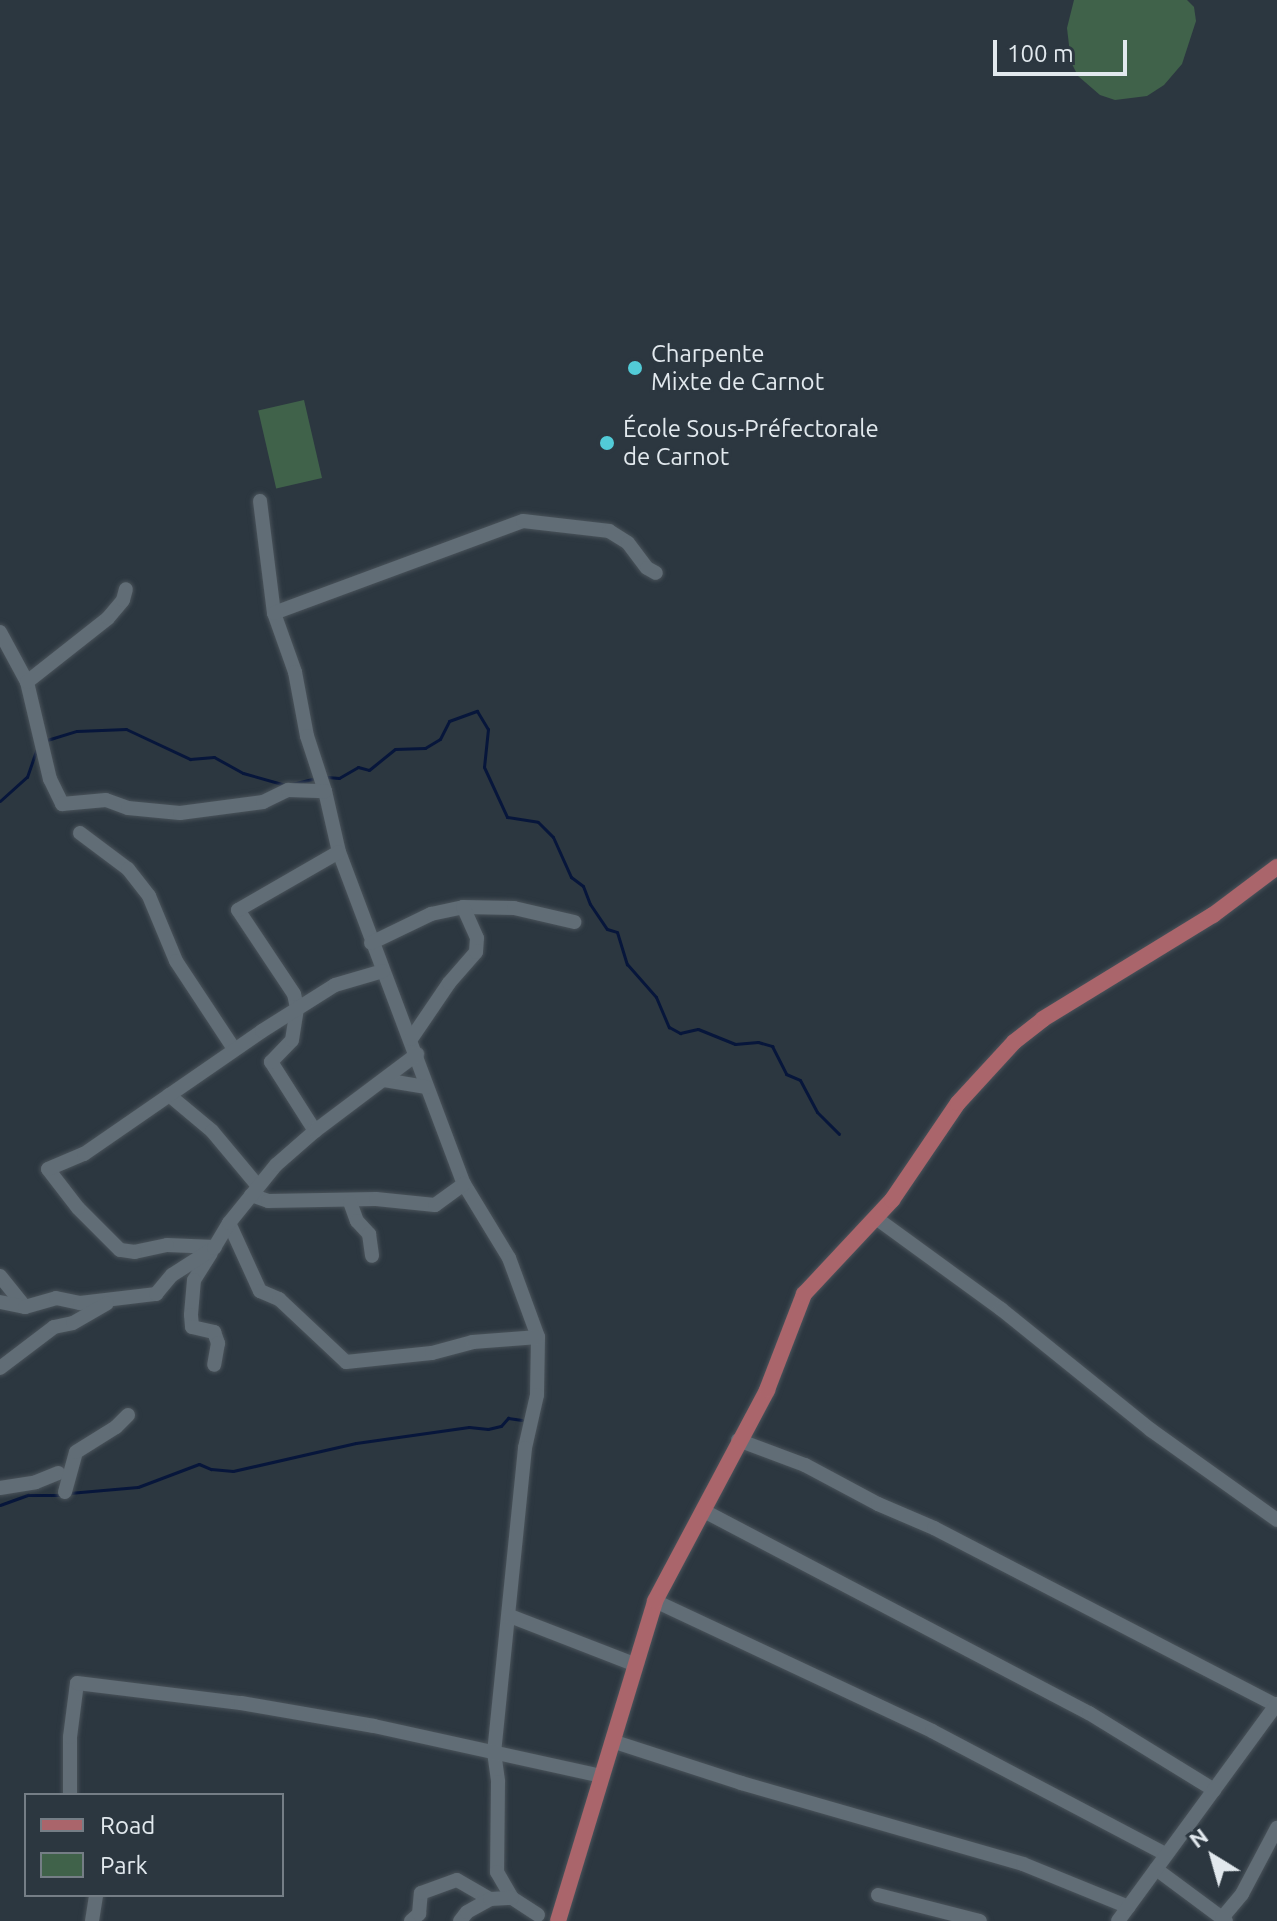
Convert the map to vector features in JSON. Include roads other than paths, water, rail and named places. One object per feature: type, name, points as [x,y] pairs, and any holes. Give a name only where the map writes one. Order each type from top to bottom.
[{"type":"main road","points":[[558,1921],[655,1601],[767,1390],[804,1294],[876,1218],[958,1103],[1014,1042],[1043,1019],[1213,915],[1277,867]]},
{"type":"street","points":[[260,501],[274,613],[295,672],[307,736],[325,791],[339,852],[464,1184],[509,1258],[538,1337],[537,1395],[525,1448],[494,1752],[498,1782],[497,1872],[512,1898],[538,1915]]},
{"type":"street","points":[[274,613],[523,521],[609,531],[628,543],[647,568],[656,573]]},
{"type":"street","points":[[27,682],[108,618],[123,600],[126,589]]},
{"type":"street","points":[[0,632],[27,682],[50,779],[62,804],[106,800],[128,808],[180,813],[263,802],[288,790],[325,791]]},
{"type":"street","points":[[80,833],[128,869],[149,896],[158,910],[176,961],[234,1049]]},
{"type":"street","points":[[315,1131],[271,1062],[292,1040],[297,1008],[288,983],[238,910],[339,852]]},
{"type":"street","points":[[371,943],[431,914],[463,907],[514,908],[574,922]]},
{"type":"street","points":[[411,1039],[449,983],[476,952],[477,938],[463,907]]},
{"type":"street","points":[[215,1248],[167,1245],[135,1252],[120,1250],[78,1208],[48,1169],[84,1154],[234,1049],[335,985],[383,971]]},
{"type":"street","points":[[214,1365],[218,1343],[214,1332],[192,1327],[194,1280],[229,1223],[254,1190],[315,1131],[417,1054]]},
{"type":"street","points":[[384,1080],[426,1087]]},
{"type":"street","points":[[169,1095],[212,1131],[254,1190],[268,1201],[350,1202],[376,1199],[435,1205],[464,1184]]},
{"type":"street","points":[[350,1202],[357,1221],[369,1234],[372,1256]]},
{"type":"street","points":[[876,1218],[1001,1309],[1151,1430],[1277,1520]]},
{"type":"street","points":[[229,1223],[260,1291],[279,1299],[346,1362],[432,1353],[473,1342],[538,1337]]},
{"type":"street","points":[[0,1302],[25,1307],[56,1298],[80,1303],[156,1294],[172,1275],[215,1248]]},
{"type":"street","points":[[0,1276],[25,1307]]},
{"type":"street","points":[[0,1368],[54,1327],[73,1323],[119,1298]]},
{"type":"street","points":[[65,1492],[76,1452],[116,1427],[128,1415]]},
{"type":"street","points":[[738,1440],[805,1465],[878,1504],[934,1528],[1277,1705],[1118,1921]]},
{"type":"street","points":[[0,1488],[36,1482],[58,1473]]},
{"type":"street","points":[[704,1511],[1076,1705],[1214,1790]]},
{"type":"street","points":[[655,1601],[932,1731],[1165,1854]]},
{"type":"street","points":[[510,1616],[634,1664]]},
{"type":"street","points":[[70,1793],[70,1737],[77,1683],[241,1703],[374,1726],[602,1776]]},
{"type":"street","points":[[612,1741],[741,1783],[1023,1864],[1129,1907]]},
{"type":"street","points":[[1156,1869],[1224,1920],[1242,1894],[1277,1828]]},
{"type":"street","points":[[411,1921],[419,1914],[421,1893],[457,1880],[490,1899]]},
{"type":"street","points":[[878,1895],[980,1921]]},
{"type":"street","points":[[92,1921],[96,1897]]},
{"type":"street","points":[[460,1921],[467,1912],[490,1899],[512,1898]]},
{"type":"waterway","points":[[327,777],[339,778],[358,767],[369,770],[395,749],[425,748],[440,739],[449,721],[477,711],[488,729],[484,767],[507,817],[538,822],[553,837],[571,877],[583,886],[590,904],[607,929],[617,932],[627,964],[656,997],[669,1027],[680,1033],[698,1029],[735,1044],[758,1042],[772,1046],[786,1074],[800,1080],[817,1112],[839,1134]]},
{"type":"waterway","points":[[47,740],[77,731],[126,729],[190,759],[214,757],[243,773],[285,785]]},
{"type":"waterway","points":[[0,801],[27,777],[36,751]]},
{"type":"waterway","points":[[292,784],[316,778]]},
{"type":"waterway","points":[[69,1493],[138,1487],[199,1464],[211,1469],[233,1471],[356,1443],[469,1427],[488,1429],[501,1426],[508,1418],[522,1420]]},
{"type":"waterway","points":[[0,1505],[28,1495],[61,1495]]},
{"type":"place","name":"Charpente Mixte de Carnot","points":[[635,368]]},
{"type":"place","name":"École Sous-Préfectorale de Carnot","points":[[607,443]]}]
